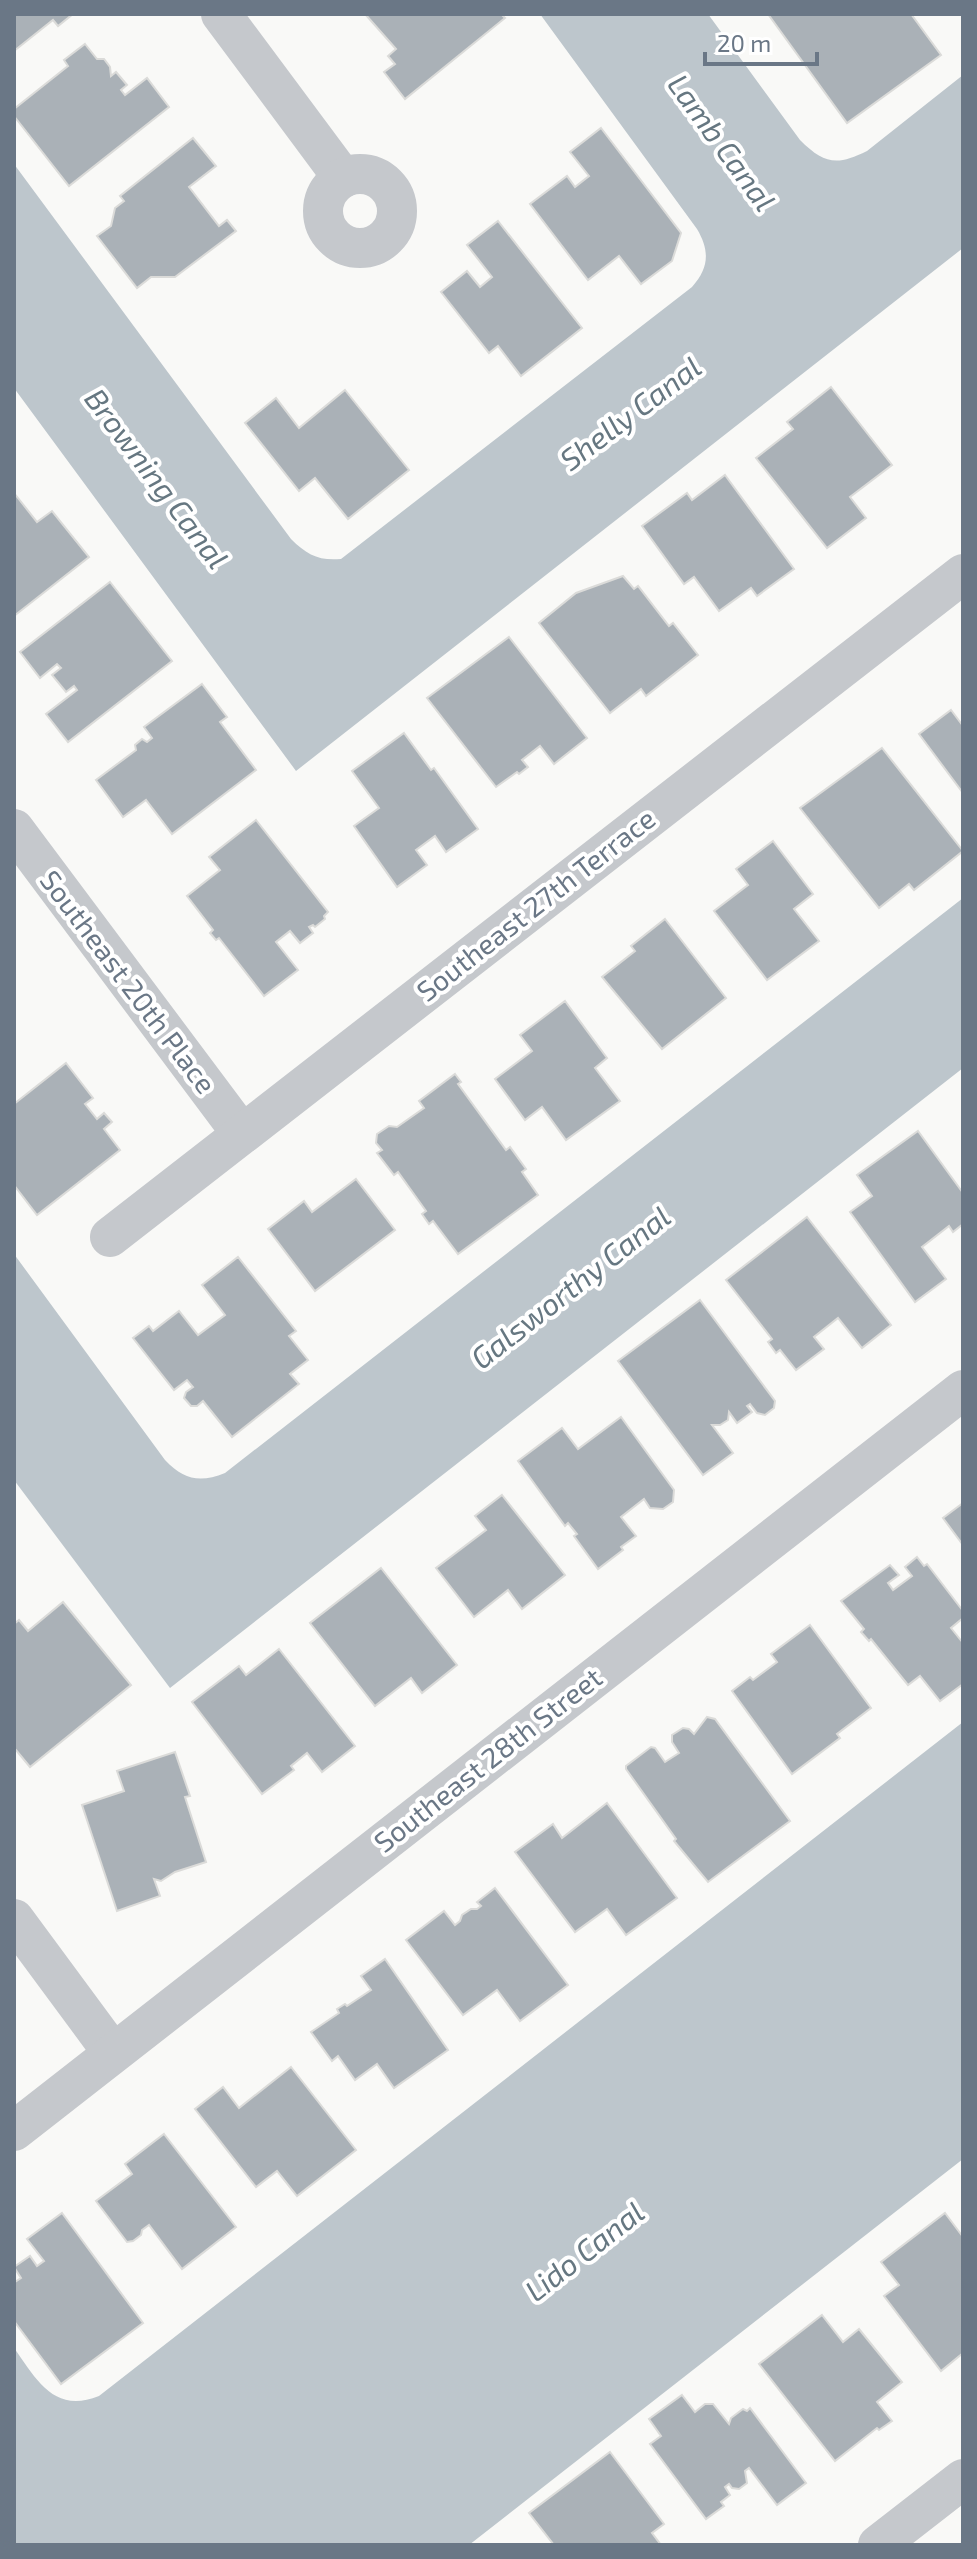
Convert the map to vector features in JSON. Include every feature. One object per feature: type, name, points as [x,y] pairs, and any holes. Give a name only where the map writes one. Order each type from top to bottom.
[{"type":"street","points":[[221,14],[343,178]]},
{"type":"street","name":"Southeast 27th Terrace","points":[[110,1237],[963,574]]},
{"type":"street","name":"Southeast 20th Place","points":[[14,829],[242,1134]]},
{"type":"street","name":"Southeast 28th Street","points":[[14,2131],[963,1390]]},
{"type":"street","points":[[14,1919],[113,2053]]},
{"type":"street","points":[[878,2545],[963,2479]]},
{"type":"water","points":[[540,14],[708,14],[800,140],[816,154],[831,160],[847,159],[867,151],[963,75],[963,248],[296,771],[14,388],[14,164],[291,539],[314,556],[341,559],[692,287],[702,273],[706,252],[697,229]]},
{"type":"water","name":"Galsworthy Canal","points":[[963,898],[963,1068],[170,1688],[14,1480],[14,1254],[165,1460],[179,1472],[193,1478],[225,1473]]},
{"type":"water","name":"Lido Canal","points":[[963,1722],[963,2159],[469,2545],[14,2545],[14,2348],[39,2382],[58,2397],[70,2401],[99,2396]]},
{"type":"building","points":[[14,14],[73,14],[58,26],[53,20],[14,51]]},
{"type":"building","points":[[365,14],[501,14],[505,18],[405,99],[384,72],[395,64],[388,56],[396,49]]},
{"type":"building","points":[[768,14],[911,14],[941,55],[847,123]]},
{"type":"building","points":[[85,44],[97,59],[104,59],[110,67],[111,76],[116,72],[127,85],[121,90],[125,95],[147,78],[169,107],[69,186],[14,116],[14,109],[68,66],[64,60]]},
{"type":"building","points":[[601,128],[681,233],[672,261],[641,284],[619,256],[588,280],[530,204],[567,176],[575,187],[589,176],[570,152]]},
{"type":"building","points":[[193,138],[216,166],[189,187],[219,226],[227,220],[236,231],[175,277],[151,277],[137,288],[97,236],[111,226],[115,208],[124,201],[120,196]]},
{"type":"building","points":[[498,221],[582,328],[521,376],[498,346],[489,353],[441,292],[467,271],[480,287],[492,277],[467,245]]},
{"type":"building","points":[[831,387],[892,465],[850,497],[866,518],[827,548],[756,458],[793,429],[787,422]]},
{"type":"building","points":[[345,390],[409,470],[348,519],[315,478],[299,491],[245,423],[276,398],[299,428]]},
{"type":"building","points":[[725,475],[794,569],[757,596],[751,588],[719,611],[694,577],[684,584],[642,526],[687,493],[692,500]]},
{"type":"building","points":[[14,493],[37,522],[52,511],[89,557],[14,616]]},
{"type":"building","points":[[623,576],[634,589],[638,586],[669,626],[673,623],[698,655],[646,696],[641,689],[610,713],[539,623],[576,593]]},
{"type":"building","points":[[110,582],[172,661],[68,742],[46,714],[77,690],[74,686],[66,692],[52,675],[61,668],[57,664],[40,678],[20,652]]},
{"type":"building","points":[[509,637],[587,738],[554,764],[540,746],[522,760],[528,767],[496,787],[427,698]]},
{"type":"building","points":[[202,684],[227,717],[220,722],[256,770],[172,834],[146,800],[123,817],[96,780],[136,750],[135,745],[142,739],[147,742],[152,738],[144,727]]},
{"type":"building","points":[[951,710],[963,726],[963,793],[919,734]]},
{"type":"building","points":[[404,733],[478,829],[446,852],[435,836],[416,850],[427,865],[397,887],[354,826],[379,808],[352,771]]},
{"type":"building","points":[[882,748],[963,851],[914,890],[909,884],[879,908],[800,808]]},
{"type":"building","points":[[256,820],[328,912],[315,927],[309,927],[313,933],[300,943],[290,931],[276,942],[298,970],[264,996],[219,938],[216,940],[210,933],[213,930],[187,896],[220,870],[209,857]]},
{"type":"building","points":[[773,841],[813,894],[794,909],[819,941],[767,980],[714,911],[748,885],[736,869]]},
{"type":"building","points":[[665,919],[726,998],[662,1049],[602,977],[635,951],[631,946]]},
{"type":"building","points":[[565,1001],[607,1058],[595,1068],[620,1101],[566,1140],[542,1107],[525,1120],[495,1079],[532,1051],[520,1035]]},
{"type":"building","points":[[66,1063],[93,1098],[85,1104],[97,1119],[104,1113],[112,1122],[104,1129],[120,1150],[37,1215],[14,1185],[14,1104]]},
{"type":"building","points":[[455,1074],[461,1082],[458,1084],[506,1150],[510,1147],[526,1169],[522,1172],[538,1195],[458,1254],[433,1221],[429,1224],[422,1214],[426,1211],[398,1172],[394,1175],[377,1153],[382,1150],[376,1143],[377,1134],[389,1126],[397,1127],[424,1108],[419,1101]]},
{"type":"building","points":[[918,1131],[963,1193],[963,1224],[953,1232],[949,1226],[922,1247],[946,1279],[915,1302],[850,1212],[872,1196],[857,1175]]},
{"type":"building","points":[[356,1179],[395,1230],[315,1291],[268,1229],[304,1201],[312,1212]]},
{"type":"building","points":[[807,1217],[891,1325],[862,1348],[838,1318],[814,1337],[824,1349],[796,1370],[780,1350],[776,1353],[768,1342],[772,1339],[726,1280]]},
{"type":"building","points":[[238,1257],[296,1331],[289,1336],[308,1360],[290,1374],[299,1384],[232,1437],[203,1401],[191,1406],[184,1398],[193,1387],[187,1380],[174,1390],[133,1338],[149,1326],[153,1331],[179,1311],[198,1335],[225,1315],[202,1285]]},
{"type":"building","points":[[700,1300],[775,1401],[774,1408],[765,1415],[757,1413],[750,1404],[747,1406],[752,1412],[737,1423],[729,1412],[728,1420],[712,1425],[733,1453],[703,1475],[618,1361]]},
{"type":"building","points":[[621,1417],[674,1490],[673,1502],[663,1509],[650,1508],[644,1499],[621,1517],[636,1536],[598,1569],[574,1536],[577,1534],[568,1523],[565,1526],[518,1461],[562,1428],[578,1449]]},
{"type":"building","points":[[502,1495],[565,1575],[522,1609],[508,1590],[474,1617],[436,1568],[486,1530],[475,1516]]},
{"type":"building","points":[[963,1503],[963,1545],[943,1518]]},
{"type":"building","points":[[917,1557],[924,1566],[927,1564],[963,1611],[963,1618],[951,1628],[963,1643],[963,1684],[940,1701],[920,1676],[908,1685],[871,1639],[869,1641],[861,1632],[864,1629],[841,1601],[890,1565],[899,1575],[888,1583],[893,1590],[912,1576],[905,1567]]},
{"type":"building","points":[[381,1568],[457,1665],[422,1693],[411,1678],[375,1706],[310,1623]]},
{"type":"building","points":[[63,1602],[131,1685],[30,1767],[14,1751],[14,1624],[19,1620],[28,1631]]},
{"type":"building","points":[[810,1625],[871,1708],[837,1734],[840,1738],[792,1774],[732,1691],[777,1662],[771,1654]]},
{"type":"building","points":[[279,1649],[355,1746],[322,1772],[307,1753],[291,1766],[294,1770],[262,1794],[192,1702],[239,1666],[246,1675]]},
{"type":"building","points":[[707,1717],[715,1719],[790,1821],[708,1882],[674,1841],[676,1839],[626,1769],[651,1747],[665,1762],[679,1753],[672,1742],[672,1735],[683,1728],[694,1734]]},
{"type":"building","points":[[175,1752],[190,1796],[185,1797],[206,1862],[175,1872],[161,1881],[154,1879],[160,1896],[117,1911],[82,1805],[124,1791],[117,1771]]},
{"type":"building","points":[[607,1803],[677,1898],[626,1935],[607,1909],[575,1932],[515,1852],[553,1824],[562,1838]]},
{"type":"building","points":[[495,1888],[568,1985],[520,2021],[497,1990],[463,2015],[406,1940],[444,1911],[455,1925],[462,1915],[481,1906],[477,1902]]},
{"type":"building","points":[[385,1959],[448,2050],[394,2088],[377,2064],[355,2080],[338,2056],[332,2061],[311,2032],[339,2013],[337,2009],[371,1990],[361,1976]]},
{"type":"building","points":[[291,2067],[356,2150],[297,2196],[277,2171],[256,2187],[195,2109],[223,2087],[239,2108]]},
{"type":"building","points":[[164,2134],[236,2227],[182,2269],[149,2225],[141,2235],[127,2242],[96,2201],[132,2174],[125,2164]]},
{"type":"building","points":[[62,2213],[143,2323],[61,2384],[14,2321],[14,2281],[21,2278],[14,2267],[30,2256],[37,2266],[44,2261],[27,2239]]},
{"type":"building","points":[[945,2213],[963,2237],[963,2353],[941,2371],[884,2296],[899,2285],[881,2262]]},
{"type":"building","points":[[822,2315],[843,2342],[859,2329],[902,2382],[877,2402],[892,2421],[879,2430],[877,2428],[835,2461],[759,2364]]},
{"type":"building","points":[[682,2395],[695,2412],[705,2404],[713,2404],[729,2424],[731,2418],[750,2408],[806,2483],[777,2505],[749,2468],[745,2471],[747,2483],[739,2489],[729,2484],[725,2487],[730,2495],[721,2502],[724,2506],[706,2519],[650,2444],[661,2436],[649,2419]]},
{"type":"building","points":[[610,2452],[664,2524],[652,2533],[661,2545],[554,2545],[529,2513]]},
{"type":"water label","name":"Lamb Canal","points":[[721,143]]},
{"type":"water label","name":"Shelly Canal","points":[[631,414]]},
{"type":"water label","name":"Browning Canal","points":[[156,479]]}]
